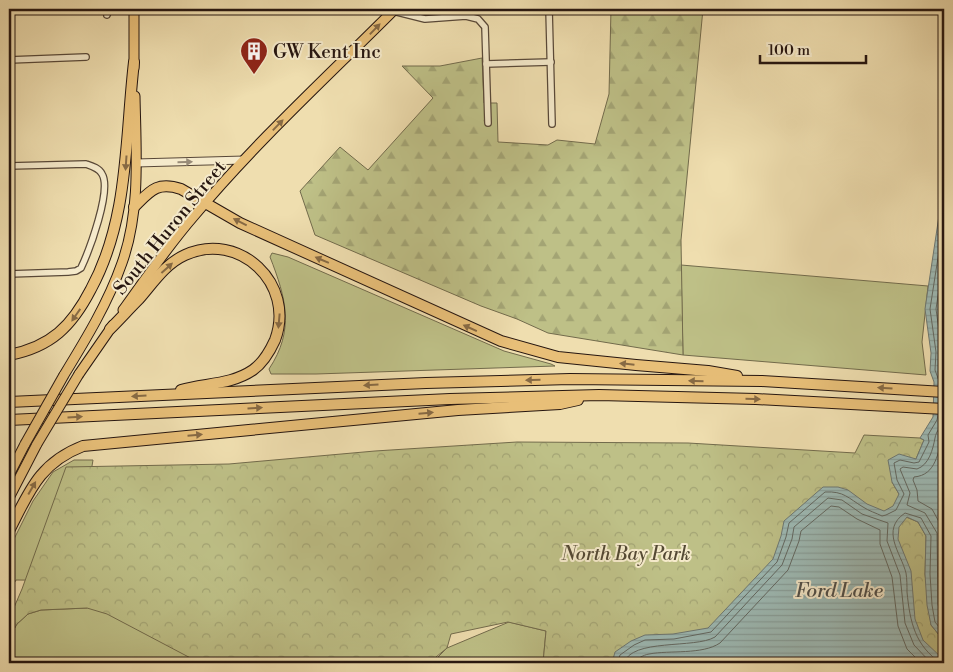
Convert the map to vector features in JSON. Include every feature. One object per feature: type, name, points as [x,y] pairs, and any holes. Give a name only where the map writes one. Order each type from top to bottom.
[{"type":"highway","points":[[9,356],[48,342],[70,322],[86,300],[104,262],[121,201],[134,62]]},
{"type":"highway","points":[[134,207],[150,191],[164,185],[181,189],[240,223],[374,282],[469,328],[501,341],[558,357],[708,371],[762,381]]},
{"type":"highway","points":[[110,329],[158,276],[171,263],[183,255],[209,248],[224,249],[252,261],[261,269],[275,291],[280,318],[272,346],[264,360],[254,370],[241,377],[223,383],[194,386],[166,395]]},
{"type":"highway","points":[[9,402],[416,383],[570,379],[762,381],[944,392]]},
{"type":"highway","points":[[9,531],[42,472],[60,456],[83,446],[458,410],[560,404],[599,395]]},
{"type":"highway","points":[[9,420],[450,399],[599,395],[756,399],[944,409]]},
{"type":"main road","points":[[9,475],[64,375],[93,327],[111,292],[123,262],[130,235],[134,207],[136,163],[134,9]]},
{"type":"main road","name":"South Huron Street","points":[[9,498],[37,444],[79,374],[156,264],[195,215],[244,160],[394,10]]},
{"type":"street","points":[[549,9],[552,124]]},
{"type":"street","points":[[394,10],[425,19],[466,16],[478,19],[485,27],[488,123]]},
{"type":"street","points":[[9,60],[86,57]]},
{"type":"street","points":[[486,64],[551,62]]},
{"type":"street","points":[[136,163],[244,160]]},
{"type":"street","points":[[9,166],[86,164],[93,166],[102,174],[104,182],[96,232],[81,268],[68,272],[9,274]]},
{"type":"green space","points":[[611,9],[703,9],[681,240],[683,355],[548,333],[315,235],[300,191],[340,147],[368,170],[433,98],[402,66],[440,66],[482,58],[484,103],[497,103],[498,142],[548,145],[557,140],[595,144],[609,94]]},
{"type":"green space","points":[[272,253],[288,257],[504,351],[555,366],[271,374],[269,369],[277,355],[285,327],[284,300],[270,257]]},
{"type":"green space","points":[[681,265],[928,286],[922,342],[926,375],[683,355]]},
{"type":"green space","name":"North Bay Park","points":[[864,435],[920,438],[924,440],[916,459],[892,482],[899,494],[906,517],[918,522],[926,536],[925,574],[931,625],[944,641],[944,663],[543,663],[546,631],[508,622],[451,634],[447,648],[432,663],[200,663],[107,614],[87,608],[41,610],[28,614],[17,624],[9,638],[9,619],[22,589],[66,467],[229,464],[375,451],[517,442],[688,443],[855,453]]},
{"type":"green space","points":[[74,460],[93,460],[90,478],[356,663],[9,663],[9,638],[17,624],[28,614],[41,610],[87,608],[123,581],[16,580],[9,592],[9,549],[33,501],[53,472]]},
{"type":"green space","points":[[509,622],[546,631],[543,663],[432,663],[447,648]]},
{"type":"water","name":"Ford Lake","points":[[944,158],[944,641],[931,625],[927,605],[925,574],[926,536],[918,522],[907,517],[899,527],[898,539],[911,571],[915,619],[923,640],[943,659],[944,663],[612,663],[615,652],[631,641],[645,635],[673,634],[708,628],[773,559],[784,521],[823,487],[838,487],[848,490],[867,504],[884,511],[893,506],[899,494],[892,482],[888,460],[899,454],[916,459],[924,440],[920,438],[933,417],[934,382],[930,371],[931,353],[925,309],[943,189]]},
{"type":"place","name":"GW Kent Inc","points":[[254,75]]}]
